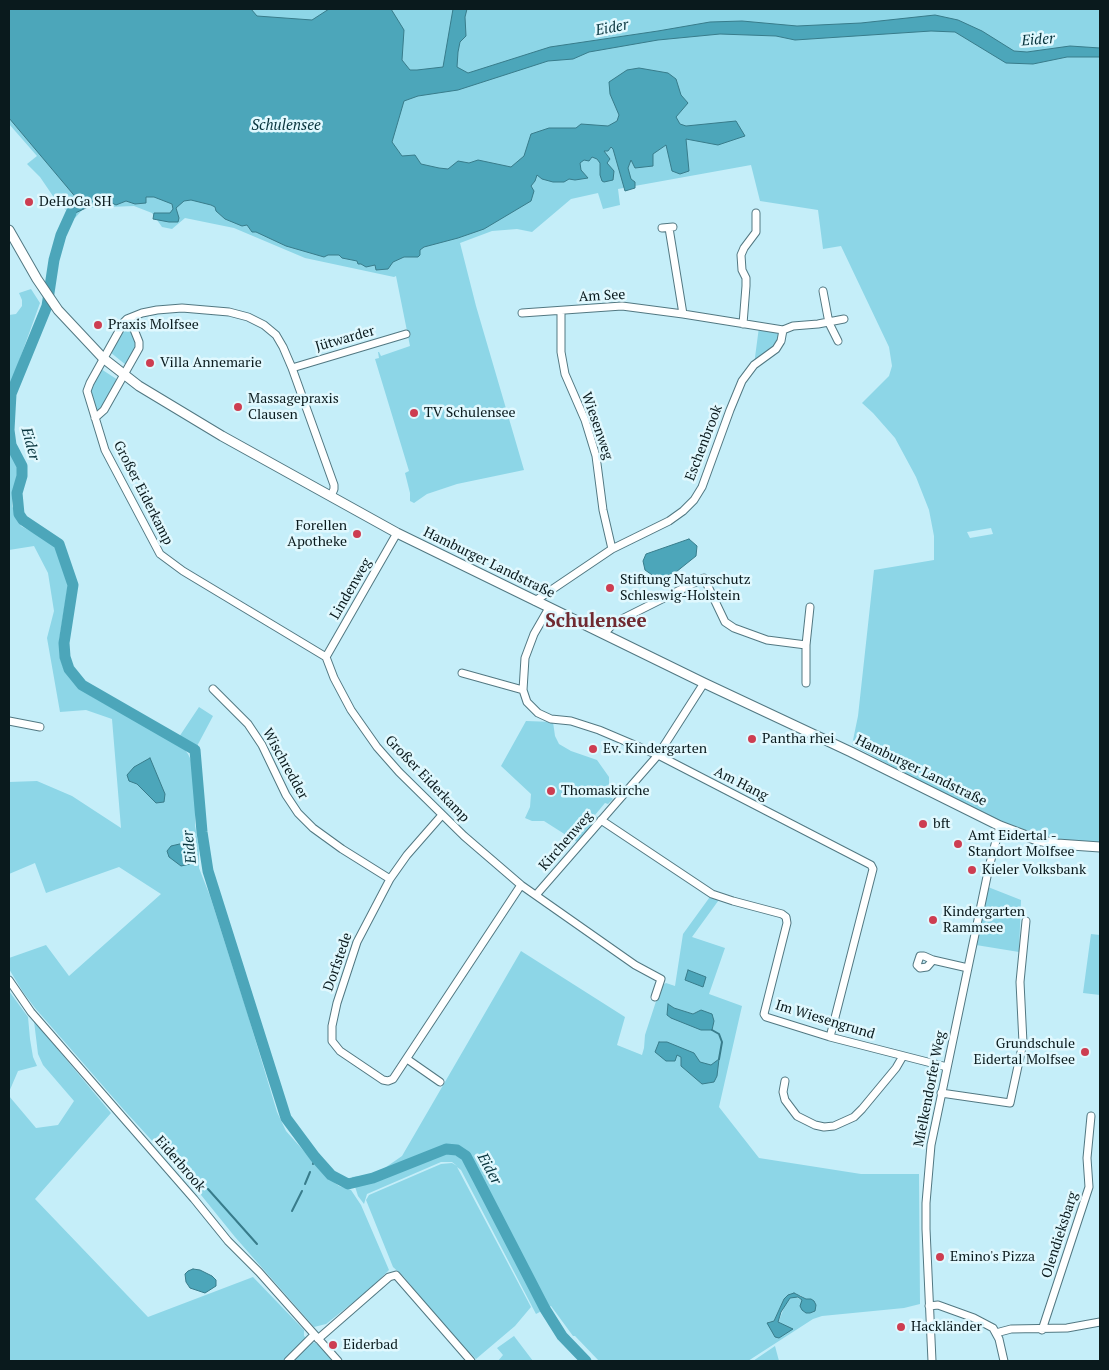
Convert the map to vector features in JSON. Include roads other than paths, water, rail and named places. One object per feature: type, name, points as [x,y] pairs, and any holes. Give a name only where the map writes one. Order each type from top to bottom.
[{"type":"main road","name":"Hamburger Landstraße","points":[[9,230],[37,279],[58,310],[103,358],[139,386],[222,436],[397,533],[1000,826],[1043,841],[1100,847]]},
{"type":"street","points":[[743,324],[746,278],[742,270],[741,256],[744,248],[756,232],[756,213]]},
{"type":"street","points":[[668,228],[683,314]]},
{"type":"street","points":[[823,291],[829,323],[838,341]]},
{"type":"street","name":"Am See","points":[[522,314],[622,306],[783,330]]},
{"type":"street","points":[[95,418],[104,410],[139,348],[139,342],[133,327],[127,319],[157,310],[182,308],[210,309],[248,317],[264,324],[276,335],[283,347],[334,485],[331,496]]},
{"type":"street","name":"Wiesenweg","points":[[561,312],[560,346],[565,374],[585,420],[596,456],[603,510],[612,549]]},
{"type":"street","points":[[783,330],[793,326],[829,323],[844,318]]},
{"type":"street","name":"Großer Eiderkamp","points":[[127,319],[103,358],[88,386],[88,391],[105,450],[160,554],[183,571],[326,657],[334,678],[351,710],[377,747],[399,772],[488,858],[521,885],[635,965],[661,979],[655,997]]},
{"type":"street","name":"Eschenbrook","points":[[535,601],[612,549],[668,521],[683,511],[694,500],[702,487],[742,381],[754,365],[776,349],[781,341],[783,330]]},
{"type":"street","name":"Jütwarder","points":[[292,368],[406,334]]},
{"type":"street","name":"Lindenweg","points":[[326,657],[397,533]]},
{"type":"street","points":[[604,634],[614,623],[704,578],[725,622],[734,628],[767,640],[806,645]]},
{"type":"street","points":[[462,673],[523,690],[524,658],[534,634],[549,608]]},
{"type":"street","points":[[806,684],[806,645],[810,608]]},
{"type":"street","name":"Kirchenweg","points":[[536,895],[658,755],[704,683]]},
{"type":"street","name":"Wischredder","points":[[214,689],[248,724],[262,745],[286,795],[298,813],[313,828],[342,849],[366,866],[390,879]]},
{"type":"street","name":"Am Hang","points":[[523,690],[527,702],[538,713],[551,719],[571,721],[599,730],[658,755],[871,865],[873,869],[830,1037]]},
{"type":"street","points":[[9,721],[40,727]]},
{"type":"street","name":"Dorfstede","points":[[442,815],[407,855],[390,879],[357,942],[337,1002],[332,1026],[332,1041],[340,1051],[388,1081],[393,1079],[521,885]]},
{"type":"street","name":"Im Wiesengrund","points":[[601,820],[712,894],[782,914],[786,917],[787,923],[764,1014],[766,1017],[830,1037],[947,1067]]},
{"type":"street","name":"Mielkendorfer Weg","points":[[932,1361],[926,1203],[931,1145],[989,866],[1000,826]]},
{"type":"street","points":[[941,1093],[1010,1103],[1023,1043],[1020,982],[1026,921]]},
{"type":"street","points":[[933,960],[968,968]]},
{"type":"street","name":"Eiderbrook","points":[[9,980],[31,1012],[228,1240],[338,1361]]},
{"type":"street","points":[[785,1082],[783,1092],[785,1100],[797,1116],[815,1125],[824,1127],[834,1126],[844,1123],[858,1113],[896,1068],[903,1056]]},
{"type":"street","points":[[407,1059],[440,1082]]},
{"type":"street","name":"Olendieksbarg","points":[[1042,1330],[1089,1187],[1087,1158],[1090,1116]]},
{"type":"street","points":[[288,1361],[389,1277],[396,1275],[471,1361]]},
{"type":"street","points":[[929,1306],[938,1305],[987,1324],[996,1333],[1004,1361]]},
{"type":"street","points":[[996,1333],[1011,1329],[1042,1330],[1067,1328],[1100,1322]]},
{"type":"water","name":"Schulensee","points":[[9,9],[251,9],[257,16],[312,20],[329,9],[391,9],[404,30],[402,60],[410,70],[417,70],[443,67],[453,9],[467,9],[465,17],[466,36],[460,42],[457,67],[468,73],[550,47],[710,22],[742,21],[797,26],[861,23],[935,15],[958,20],[982,31],[1014,51],[1027,52],[1070,46],[1100,48],[1100,57],[1067,57],[1033,64],[1006,63],[955,32],[931,31],[795,40],[776,36],[720,34],[658,40],[589,52],[573,59],[548,61],[458,90],[418,96],[404,101],[392,142],[402,156],[415,155],[421,164],[439,168],[448,169],[458,161],[469,163],[478,160],[511,167],[524,156],[531,134],[549,128],[576,128],[581,124],[608,126],[617,121],[619,115],[610,94],[609,82],[627,70],[639,68],[668,73],[676,79],[681,95],[688,103],[676,117],[680,124],[686,126],[736,121],[745,136],[718,145],[686,139],[689,171],[680,174],[672,171],[666,145],[653,154],[653,166],[635,168],[631,160],[628,168],[631,179],[635,182],[635,188],[625,191],[611,147],[608,151],[604,151],[610,159],[607,163],[614,171],[613,180],[602,181],[600,163],[592,157],[589,161],[584,160],[580,163],[581,170],[588,178],[553,182],[542,179],[537,175],[531,186],[534,191],[531,201],[484,229],[424,247],[420,250],[418,257],[404,257],[393,262],[388,269],[376,270],[375,265],[366,267],[358,264],[357,261],[342,258],[339,255],[324,257],[286,246],[256,232],[252,232],[247,225],[242,226],[225,219],[211,205],[191,200],[184,201],[176,208],[179,218],[178,222],[153,219],[154,213],[170,213],[173,209],[172,204],[154,197],[146,197],[146,203],[135,204],[126,201],[116,205],[110,202],[107,197],[104,197],[101,201],[73,214],[71,213],[78,200],[9,118]]},
{"type":"water","points":[[689,539],[697,546],[696,556],[676,572],[658,579],[645,570],[643,561],[646,554]]},
{"type":"water","points":[[150,758],[165,794],[164,802],[156,803],[137,784],[129,781],[127,775],[134,767]]},
{"type":"water","points":[[184,843],[189,845],[194,851],[194,858],[190,864],[181,866],[169,857],[167,851],[171,846]]},
{"type":"water","points":[[688,970],[706,977],[703,987],[685,980]]},
{"type":"water","points":[[668,1004],[693,1014],[701,1010],[712,1014],[714,1021],[712,1030],[701,1030],[671,1018],[667,1015]]},
{"type":"water","points":[[659,1042],[667,1042],[694,1053],[700,1062],[711,1065],[719,1059],[717,1076],[714,1082],[702,1084],[681,1066],[681,1057],[677,1055],[675,1061],[666,1061],[655,1052]]},
{"type":"water","points":[[193,1269],[212,1276],[216,1280],[216,1286],[205,1293],[190,1288],[186,1282],[185,1274]]},
{"type":"water","points":[[794,1293],[814,1301],[816,1305],[815,1311],[806,1313],[800,1306],[802,1300],[798,1297],[790,1298],[781,1312],[778,1322],[793,1329],[779,1338],[775,1337],[767,1323],[774,1321],[784,1299]]},
{"type":"waterway","name":"Eider","points":[[71,213],[61,235],[54,260],[47,306],[11,394],[9,430],[11,445],[22,466],[22,476],[17,493],[19,514],[23,520],[59,544],[73,585],[64,643],[65,657],[69,669],[82,685],[195,750],[202,832],[208,871],[286,1118],[315,1157],[331,1175],[348,1184],[373,1178],[446,1149],[457,1150],[466,1156],[545,1309],[562,1336],[586,1361]]},
{"type":"waterway","points":[[712,1030],[719,1034],[722,1042],[719,1059]]},
{"type":"waterway","name":"Eider","points":[[313,1164],[315,1157]]},
{"type":"waterway","points":[[305,1184],[310,1172]]},
{"type":"waterway","points":[[208,1189],[257,1244]]},
{"type":"waterway","points":[[292,1211],[302,1191]]},
{"type":"place","name":"DeHoGa SH","points":[[29,202]]},
{"type":"place","name":"Praxis Molfsee","points":[[98,325]]},
{"type":"place","name":"Villa Annemarie","points":[[150,363]]},
{"type":"place","name":"Massagepraxis Clausen","points":[[238,407]]},
{"type":"place","name":"TV Schulensee","points":[[414,413]]},
{"type":"place","name":"Forellen Apotheke","points":[[357,534]]},
{"type":"place","name":"Stiftung Naturschutz Schleswig-Holstein","points":[[610,588]]},
{"type":"place","name":"Pantha rhei","points":[[752,739]]},
{"type":"place","name":"Ev. Kindergarten","points":[[593,749]]},
{"type":"place","name":"Thomaskirche","points":[[551,791]]},
{"type":"place","name":"bft","points":[[923,824]]},
{"type":"place","name":"Amt Eidertal - Standort Molfsee","points":[[958,844]]},
{"type":"place","name":"Kieler Volksbank","points":[[972,870]]},
{"type":"place","name":"Kindergarten Rammsee","points":[[933,920]]},
{"type":"place","name":"Grundschule Eidertal Molfsee","points":[[1085,1052]]},
{"type":"place","name":"Emino's Pizza","points":[[940,1257]]},
{"type":"place","name":"Hackländer","points":[[901,1327]]},
{"type":"place","name":"Eiderbad","points":[[333,1345]]},
{"type":"district","name":"Schulensee","points":[[596,622]]}]
